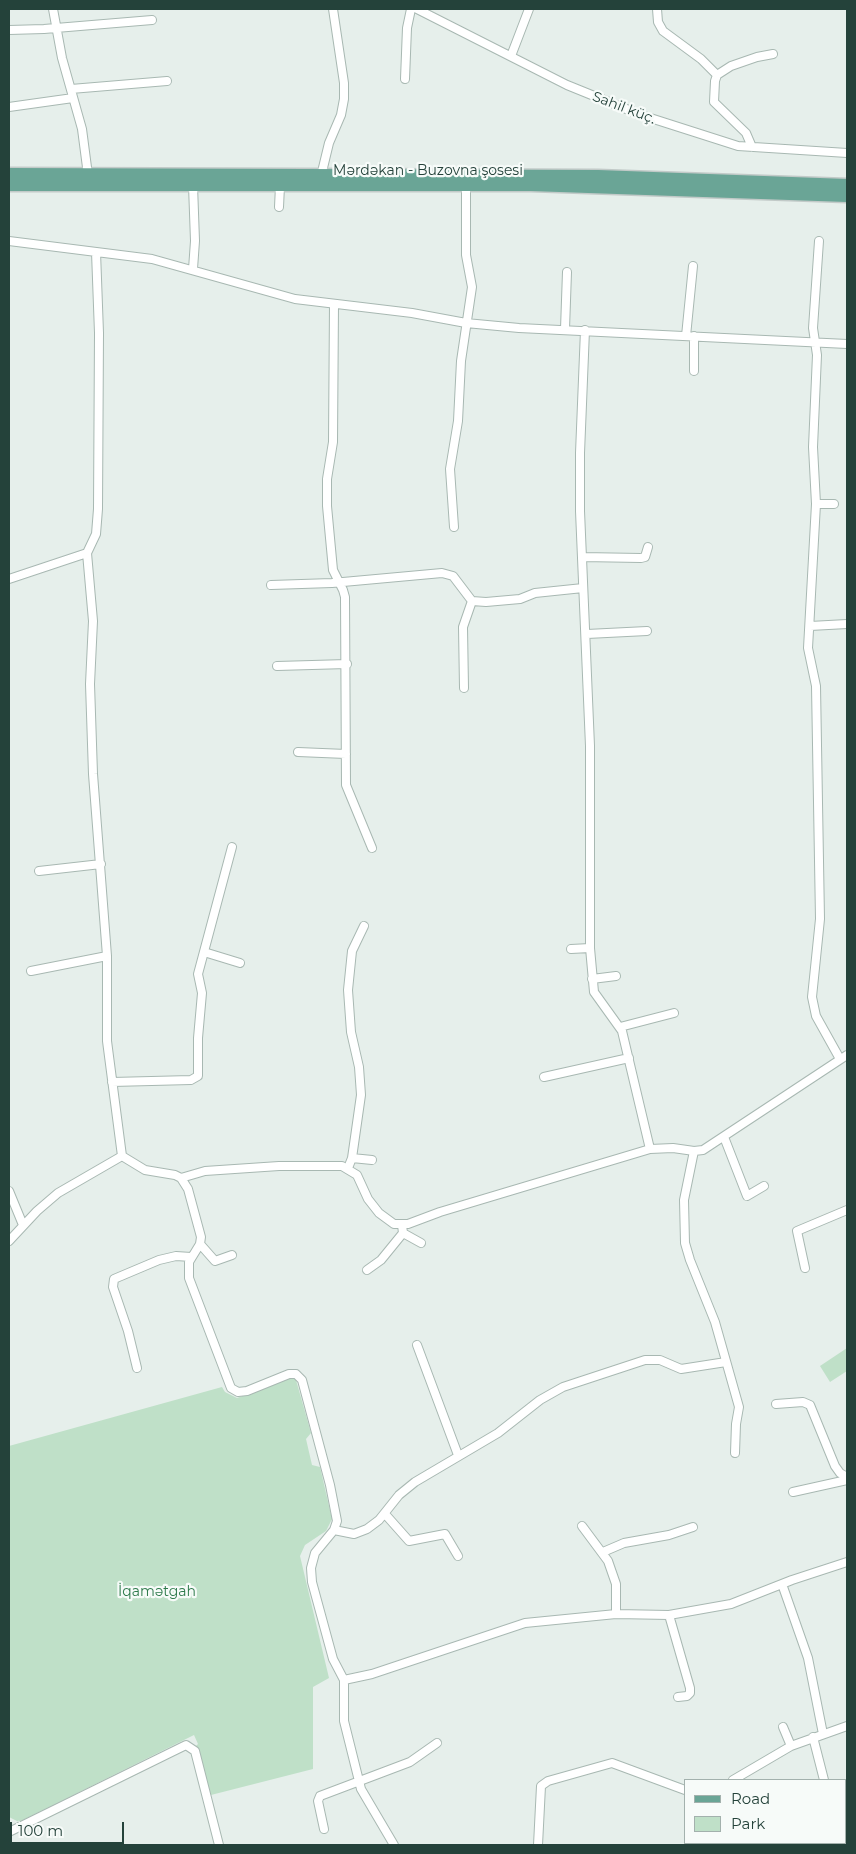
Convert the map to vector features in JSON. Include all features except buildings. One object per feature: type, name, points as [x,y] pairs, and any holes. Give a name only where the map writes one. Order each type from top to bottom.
[{"type":"main road","name":"Mərdəkan - Buzovna şosesi","points":[[9,174],[598,176],[847,185]]},
{"type":"main road","name":"Mərdəkan - Buzovna şosesi","points":[[9,185],[624,187],[847,196]]},
{"type":"street","points":[[53,9],[56,28],[82,129],[88,175]]},
{"type":"street","points":[[321,176],[328,143],[341,115],[344,99],[344,82],[333,9]]},
{"type":"street","points":[[405,79],[408,22],[411,9]]},
{"type":"street","name":"Sahil küç.","points":[[417,9],[567,85],[619,107],[729,144],[847,153]]},
{"type":"street","points":[[511,56],[529,9]]},
{"type":"street","points":[[657,9],[658,22],[663,31],[701,59],[717,75]]},
{"type":"street","points":[[9,30],[152,20]]},
{"type":"street","points":[[717,75],[748,60],[773,54]]},
{"type":"street","points":[[717,75],[714,102],[746,133],[752,147]]},
{"type":"street","points":[[71,89],[166,81]]},
{"type":"street","points":[[9,107],[45,104],[73,98]]},
{"type":"street","points":[[193,185],[196,241],[193,269]]},
{"type":"street","points":[[279,207],[280,186]]},
{"type":"street","points":[[454,527],[450,469],[458,421],[461,360],[472,287],[466,255],[466,186]]},
{"type":"street","points":[[367,1270],[381,1260],[403,1229],[650,1150],[674,1148],[694,1151],[704,1150],[844,1057],[816,1016],[812,997],[820,919],[816,686],[808,653],[816,504],[813,447],[816,360],[813,328],[819,241]]},
{"type":"street","points":[[9,242],[152,259],[193,269],[283,296],[466,322],[847,344]]},
{"type":"street","points":[[96,252],[99,333],[98,509],[96,534],[87,553],[93,621],[90,667],[93,774],[107,956],[106,1025],[122,1156]]},
{"type":"street","points":[[693,266],[690,336],[694,371]]},
{"type":"street","points":[[565,329],[567,272]]},
{"type":"street","points":[[334,304],[333,442],[327,479],[326,506],[333,570],[340,582],[345,597],[347,792],[363,821],[372,848]]},
{"type":"street","points":[[585,330],[580,453],[583,588],[587,634],[590,746],[590,948],[592,979],[597,997],[620,1027],[650,1150]]},
{"type":"street","points":[[816,504],[834,504]]},
{"type":"street","points":[[582,557],[641,558],[645,557],[648,547]]},
{"type":"street","points":[[9,579],[87,553]]},
{"type":"street","points":[[271,585],[340,582],[442,573],[453,576],[472,601]]},
{"type":"street","points":[[472,601],[520,600],[534,593],[583,588]]},
{"type":"street","points":[[464,688],[463,627],[472,601]]},
{"type":"street","points":[[810,626],[847,624]]},
{"type":"street","points":[[587,634],[647,631]]},
{"type":"street","points":[[277,666],[346,664]]},
{"type":"street","points":[[298,752],[346,754]]},
{"type":"street","points":[[112,1082],[191,1080],[198,1076],[198,1038],[202,993],[198,974],[232,847]]},
{"type":"street","points":[[39,871],[101,864]]},
{"type":"street","points":[[348,1168],[352,1158],[360,1113],[361,1088],[359,1067],[351,1032],[348,990],[352,951],[364,926]]},
{"type":"street","points":[[572,949],[590,948]]},
{"type":"street","points":[[204,952],[240,963]]},
{"type":"street","points":[[31,971],[107,956]]},
{"type":"street","points":[[592,979],[616,976]]},
{"type":"street","points":[[620,1027],[674,1013]]},
{"type":"street","points":[[544,1077],[629,1058]]},
{"type":"street","points":[[724,1137],[747,1196],[764,1186]]},
{"type":"street","points":[[694,1151],[684,1200],[685,1243],[714,1322],[739,1407],[736,1424],[736,1453]]},
{"type":"street","points":[[122,1156],[145,1170],[166,1172],[181,1178],[188,1188],[199,1226],[200,1244],[188,1264],[190,1278],[231,1388],[238,1392],[247,1391],[289,1374],[296,1374],[302,1380],[337,1521],[334,1530],[318,1548],[313,1560],[311,1575],[333,1659],[344,1680],[344,1721],[360,1783],[364,1795],[394,1845]]},
{"type":"street","points":[[9,1240],[58,1194],[122,1156]]},
{"type":"street","points":[[352,1158],[372,1160]]},
{"type":"street","points":[[181,1178],[205,1171],[279,1166],[333,1166],[348,1168],[357,1175],[374,1208],[388,1220],[421,1242]]},
{"type":"street","points":[[9,1191],[23,1225]]},
{"type":"street","points":[[806,1268],[797,1231],[847,1210]]},
{"type":"street","points":[[200,1244],[215,1261],[232,1255]]},
{"type":"street","points":[[137,1368],[128,1331],[113,1288],[114,1279],[159,1260],[176,1256],[191,1257]]},
{"type":"street","points":[[416,1345],[458,1455]]},
{"type":"street","points":[[334,1530],[349,1534],[360,1532],[385,1514],[405,1489],[458,1455],[498,1433],[540,1400],[570,1384],[595,1378],[645,1360],[660,1360],[681,1370],[726,1362]]},
{"type":"street","points":[[776,1404],[803,1402],[810,1405],[835,1466],[847,1478]]},
{"type":"street","points":[[793,1492],[847,1478]]},
{"type":"street","points":[[385,1514],[409,1541],[445,1534],[458,1556]]},
{"type":"street","points":[[582,1526],[603,1552],[616,1584],[616,1614]]},
{"type":"street","points":[[603,1552],[624,1543],[669,1535],[693,1527]]},
{"type":"street","points":[[344,1680],[372,1674],[525,1623],[616,1614],[669,1614],[732,1604],[782,1584],[847,1562]]},
{"type":"street","points":[[782,1584],[806,1649],[823,1734]]},
{"type":"street","points":[[669,1614],[690,1688],[690,1693],[678,1698]]},
{"type":"street","points":[[736,1779],[791,1746],[847,1726]]},
{"type":"street","points":[[783,1727],[791,1746]]},
{"type":"street","points":[[813,1737],[824,1779]]},
{"type":"street","points":[[324,1829],[318,1798],[410,1762],[437,1743]]},
{"type":"street","points":[[9,1832],[186,1745],[195,1751],[219,1845]]},
{"type":"street","points":[[538,1845],[541,1786],[548,1781],[612,1763],[684,1790]]},
{"type":"green space","points":[[847,1348],[847,1371],[830,1382],[820,1366]]},
{"type":"green space","name":"İqamətgah","points":[[293,1377],[296,1380],[311,1433],[306,1439],[312,1465],[320,1467],[332,1519],[326,1531],[305,1545],[300,1556],[329,1678],[313,1687],[313,1769],[207,1796],[196,1746],[198,1744],[194,1735],[19,1822],[9,1817],[9,1446],[222,1387],[225,1392],[237,1398]]}]
